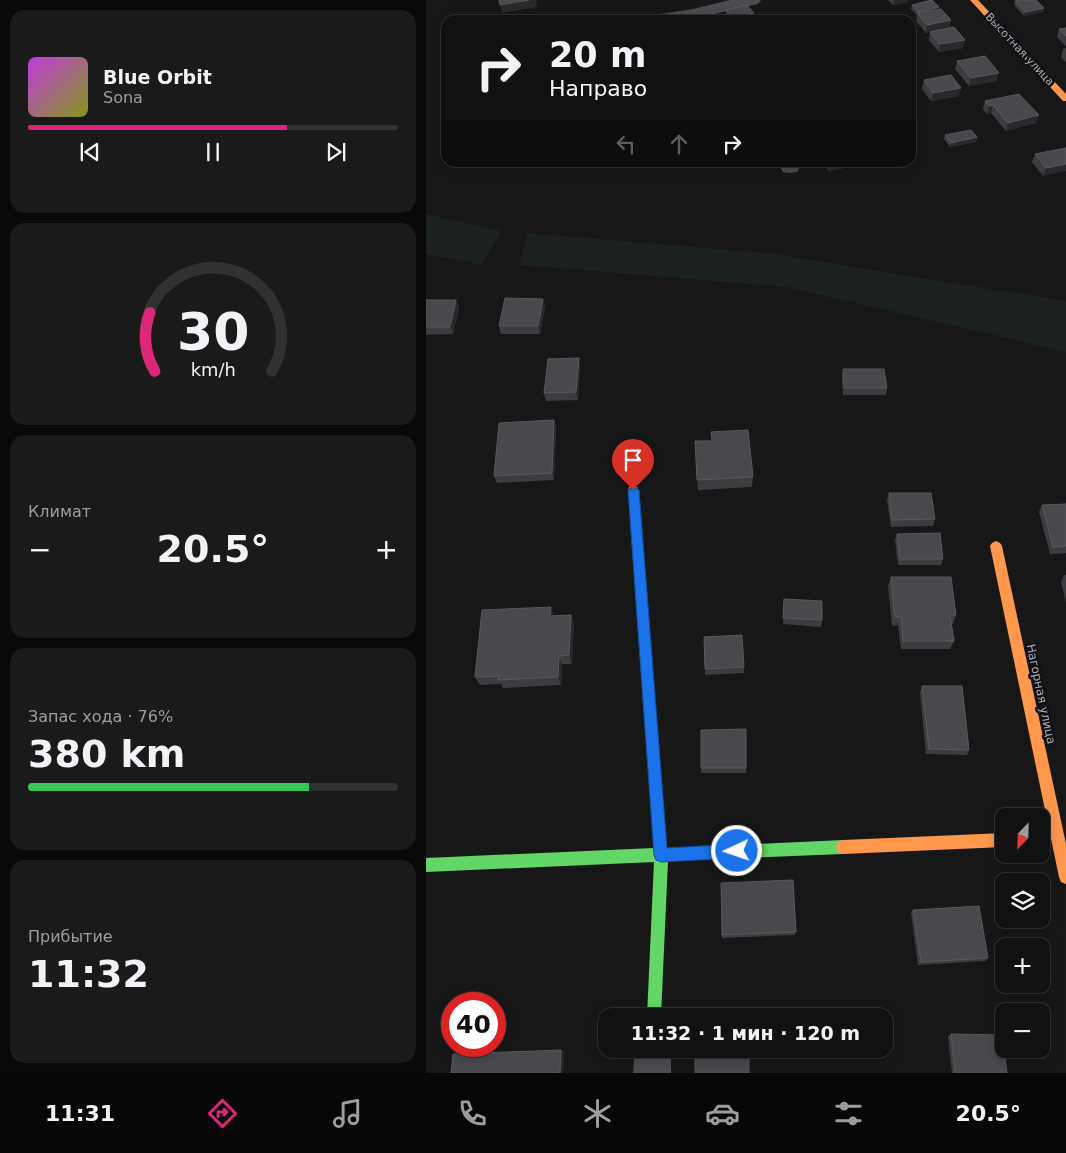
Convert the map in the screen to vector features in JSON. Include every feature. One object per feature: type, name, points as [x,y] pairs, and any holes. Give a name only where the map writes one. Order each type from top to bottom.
[{"type":"street","points":[[674,15],[752,0]]},
{"type":"street","name":"Высотная улица","points":[[974,0],[1066,99]]},
{"type":"street","points":[[633,490],[661,855],[654,1008]]},
{"type":"street","name":"Нагорная улица","points":[[996,546],[1055,838],[1066,877]]},
{"type":"street","points":[[426,865],[995,840]]},
{"type":"street","points":[[652,1073],[653,1058]]},
{"type":"shaded area","points":[[426,214],[501,231],[482,265],[426,254]]},
{"type":"shaded area","points":[[528,233],[767,253],[1066,301],[1066,352],[786,287],[520,265]]},
{"type":"building","points":[[499,0],[529,0],[500,5]]},
{"type":"building","points":[[932,0],[939,7],[919,12],[912,5]]},
{"type":"building","points":[[1036,0],[1044,8],[1025,12],[1015,1]]},
{"type":"building","points":[[747,5],[754,13],[730,15],[726,10]]},
{"type":"building","points":[[941,9],[951,20],[927,25],[917,13]]},
{"type":"building","points":[[954,27],[965,40],[940,44],[930,32]]},
{"type":"building","points":[[1066,28],[1066,36],[1059,29]]},
{"type":"building","points":[[985,56],[999,73],[971,78],[957,61]]},
{"type":"building","points":[[951,75],[961,88],[933,93],[924,80]]},
{"type":"building","points":[[1019,94],[1039,115],[1008,123],[993,105],[989,106],[985,101]]},
{"type":"building","points":[[971,130],[977,137],[951,143],[945,135]]},
{"type":"building","points":[[1066,148],[1066,164],[1046,168],[1035,154]]},
{"type":"building","points":[[505,298],[543,299],[538,326],[499,326]]},
{"type":"building","points":[[426,300],[456,300],[450,327],[426,327]]},
{"type":"building","points":[[579,358],[576,392],[544,393],[548,359]]},
{"type":"building","points":[[843,369],[884,369],[887,388],[844,388]]},
{"type":"building","points":[[554,420],[552,473],[494,476],[499,423]]},
{"type":"building","points":[[748,430],[753,477],[697,480],[695,441],[712,441],[711,432]]},
{"type":"building","points":[[889,493],[931,493],[935,519],[892,520]]},
{"type":"building","points":[[1066,504],[1066,546],[1053,547],[1042,505]]},
{"type":"building","points":[[940,533],[943,559],[900,559],[897,534]]},
{"type":"building","points":[[891,577],[951,577],[956,615],[950,615],[954,641],[903,641],[901,617],[895,617]]},
{"type":"building","points":[[784,599],[822,601],[822,620],[783,618]]},
{"type":"building","points":[[551,607],[550,616],[571,615],[569,655],[559,656],[558,677],[498,680],[499,676],[475,677],[482,610]]},
{"type":"building","points":[[742,635],[744,667],[705,669],[704,637]]},
{"type":"building","points":[[922,686],[962,686],[969,750],[929,749]]},
{"type":"building","points":[[746,729],[746,768],[701,768],[701,730]]},
{"type":"building","points":[[793,880],[796,932],[722,935],[721,883]]},
{"type":"building","points":[[979,906],[988,958],[921,962],[913,910]]},
{"type":"building","points":[[951,1034],[995,1035],[995,1058],[1005,1058],[1007,1073],[955,1073]]},
{"type":"building","points":[[561,1050],[560,1073],[451,1073],[453,1057],[506,1057],[506,1052]]},
{"type":"building","points":[[695,1058],[749,1058],[749,1073],[695,1073]]},
{"type":"traffic: fast","points":[[650,715],[661,855],[654,1008]]},
{"type":"traffic: fast","points":[[426,865],[843,847]]},
{"type":"traffic: slow","points":[[974,0],[1066,99]]},
{"type":"traffic: slow","points":[[633,490],[650,715]]},
{"type":"traffic: slow","points":[[996,546],[1066,877]]},
{"type":"traffic: slow","points":[[843,847],[995,840]]},
{"type":"route","points":[[633,490],[661,855],[737,851]]}]
